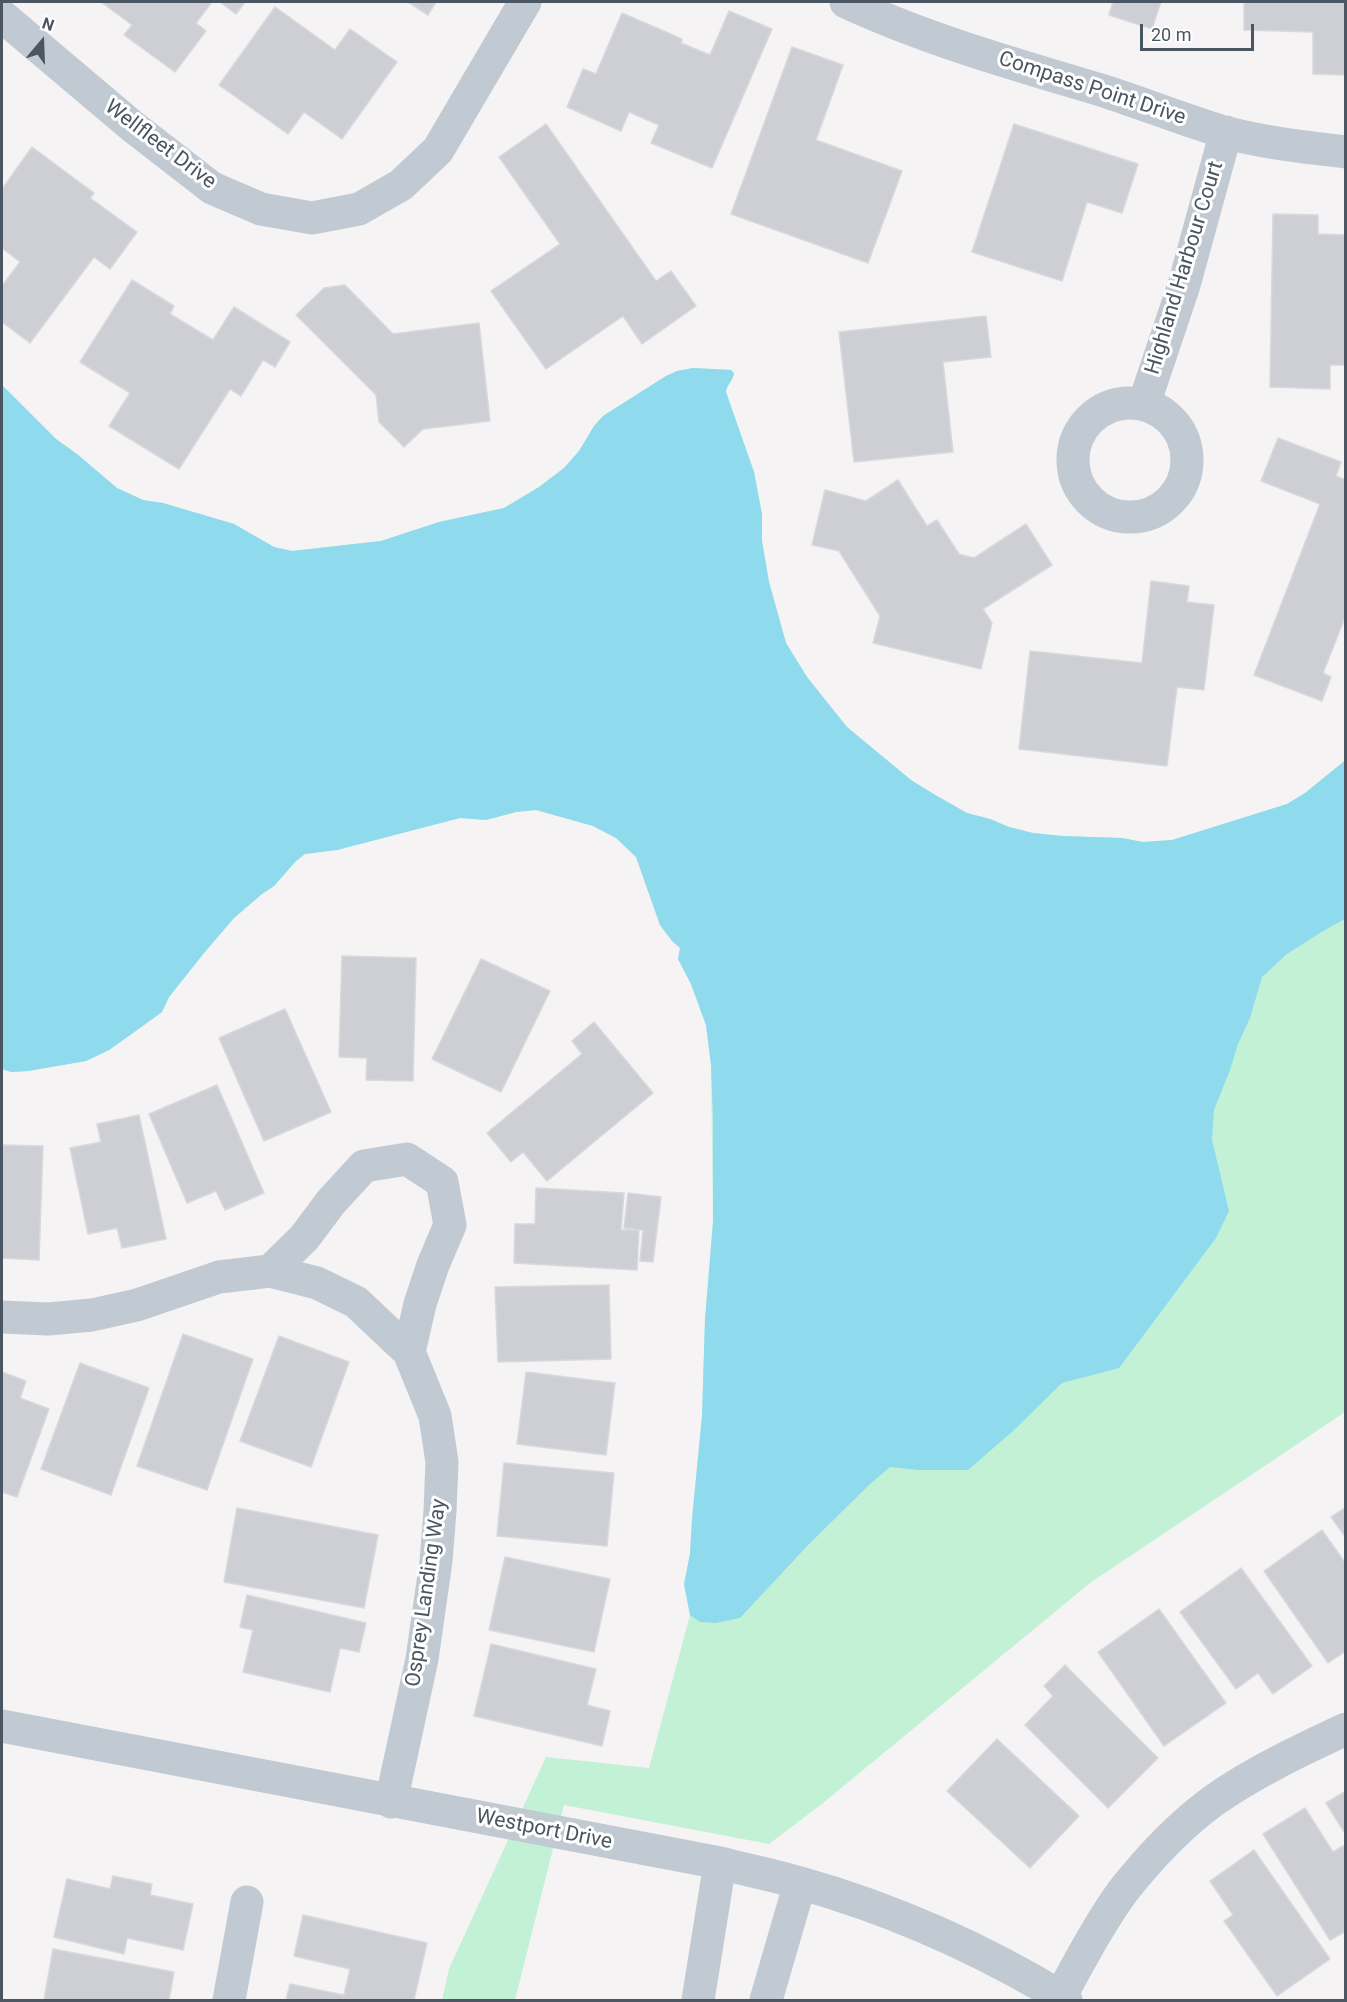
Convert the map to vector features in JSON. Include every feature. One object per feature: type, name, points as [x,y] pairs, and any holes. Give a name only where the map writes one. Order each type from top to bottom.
[{"type":"street","name":"Wellfleet Drive","points":[[2,16],[132,126],[212,188],[261,209],[312,218],[359,209],[401,185],[438,150],[525,2]]},
{"type":"street","name":"Compass Point Drive","points":[[846,2],[992,58],[1122,97],[1226,132],[1298,146],[1346,152]]},
{"type":"street","name":"Highland Harbour Court","points":[[1144,404],[1184,285],[1226,132]]},
{"type":"street","points":[[270,1271],[304,1238],[331,1202],[364,1166],[407,1159],[442,1182],[450,1225],[420,1304],[410,1352]]},
{"type":"street","name":"Osprey Landing Way","points":[[2,1317],[48,1319],[92,1315],[137,1305],[219,1278],[270,1271],[317,1283],[356,1302],[410,1352],[435,1416],[442,1462],[440,1511],[436,1561],[422,1659],[391,1802]]},
{"type":"street","name":"Westport Drive","points":[[2,1726],[720,1863],[800,1883],[896,1916],[986,1956],[1063,1999]]},
{"type":"street","points":[[1063,1999],[1100,1927],[1123,1892],[1149,1860],[1180,1829],[1214,1801],[1286,1757],[1346,1729]]},
{"type":"street","points":[[698,2001],[720,1863]]},
{"type":"street","points":[[766,2001],[800,1883]]},
{"type":"street","points":[[229,2001],[248,1902]]},
{"type":"green space","points":[[693,368],[731,370],[734,373],[726,392],[754,472],[762,514],[762,541],[769,582],[786,643],[807,677],[847,727],[911,780],[937,796],[967,813],[1033,833],[1122,838],[1143,842],[1172,840],[1287,804],[1305,793],[1345,760],[1345,1412],[1090,1583],[823,1803],[769,1844],[564,1805],[515,2000],[442,2000],[449,1969],[546,1757],[649,1768],[690,1615],[684,1584],[690,1554],[702,1416],[705,1319],[713,1222],[711,1065],[706,1025],[691,984],[678,959],[680,948],[660,925],[636,857],[616,838],[593,826],[536,810],[516,812],[486,820],[460,818],[337,850],[305,854],[274,886],[234,918],[169,997],[162,1012],[133,1033],[109,1050],[86,1061],[28,1071],[11,1072],[2,1069],[2,385],[56,439],[117,488],[143,500],[163,503],[234,524],[274,547],[292,551],[381,541],[439,522],[504,508],[539,487],[564,468],[579,451],[603,416],[666,376]]},
{"type":"water","points":[[693,368],[731,370],[734,373],[726,392],[754,472],[762,514],[762,541],[769,582],[786,643],[807,677],[847,727],[911,780],[937,796],[967,813],[1033,833],[1122,838],[1143,842],[1172,840],[1287,804],[1305,793],[1346,760],[1345,919],[1287,954],[1262,977],[1250,1018],[1214,1110],[1212,1140],[1229,1211],[1216,1238],[1119,1368],[1062,1383],[1013,1431],[968,1470],[918,1470],[890,1467],[809,1544],[740,1618],[716,1623],[700,1622],[690,1615],[684,1584],[690,1554],[702,1416],[705,1319],[713,1222],[713,1119],[711,1065],[706,1025],[691,984],[678,959],[680,948],[660,925],[636,857],[616,838],[593,826],[536,810],[516,812],[486,820],[460,818],[337,850],[305,854],[274,886],[234,918],[169,997],[162,1012],[133,1033],[109,1050],[86,1061],[28,1071],[11,1072],[2,1069],[2,385],[56,439],[117,488],[143,500],[163,503],[234,524],[274,547],[292,551],[381,541],[439,522],[504,508],[539,487],[564,468],[579,451],[603,416],[666,376]]},
{"type":"building","points":[[101,2],[212,2],[196,23],[206,31],[175,72],[124,35],[132,25]]},
{"type":"building","points":[[220,2],[245,2],[236,14]]},
{"type":"building","points":[[408,2],[436,2],[428,15]]},
{"type":"building","points":[[1113,2],[1161,2],[1152,29],[1109,15]]},
{"type":"building","points":[[1244,2],[1346,2],[1346,75],[1313,74],[1313,32],[1244,30]]},
{"type":"building","points":[[275,7],[335,50],[350,29],[397,62],[342,139],[304,112],[288,134],[219,85]]},
{"type":"building","points":[[729,11],[772,29],[712,168],[651,143],[659,125],[629,112],[621,131],[567,107],[583,69],[596,74],[622,13],[682,39],[681,43],[710,55]]},
{"type":"building","points":[[792,47],[843,65],[816,140],[902,171],[868,263],[731,214]]},
{"type":"building","points":[[546,124],[656,281],[671,271],[696,306],[642,344],[623,316],[546,369],[491,291],[560,244],[499,157]]},
{"type":"building","points":[[1014,124],[1138,164],[1122,213],[1087,202],[1062,281],[972,252]]},
{"type":"building","points":[[32,147],[94,193],[90,198],[137,232],[110,269],[94,257],[30,343],[2,322],[2,286],[20,262],[2,248],[2,189]]},
{"type":"building","points":[[1273,214],[1318,215],[1318,234],[1346,235],[1346,365],[1330,365],[1330,389],[1270,387]]},
{"type":"building","points":[[132,280],[174,306],[170,314],[213,340],[234,307],[290,342],[275,367],[263,360],[241,396],[230,389],[179,469],[109,426],[130,393],[80,362]]},
{"type":"building","points":[[345,285],[393,334],[479,323],[490,421],[423,429],[404,447],[379,422],[376,395],[296,315],[324,288]]},
{"type":"building","points":[[986,316],[991,357],[943,362],[953,452],[854,462],[839,332]]},
{"type":"building","points":[[1278,438],[1341,462],[1336,476],[1346,480],[1346,615],[1323,673],[1331,677],[1322,701],[1254,675],[1320,504],[1261,481]]},
{"type":"building","points":[[898,480],[927,526],[937,520],[959,554],[974,558],[1026,524],[1052,565],[983,609],[992,623],[981,669],[873,643],[880,616],[839,551],[812,545],[825,490],[866,501]]},
{"type":"building","points":[[1151,581],[1189,586],[1187,602],[1214,605],[1204,690],[1177,687],[1167,766],[1019,749],[1030,651],[1142,663]]},
{"type":"building","points":[[342,956],[416,958],[413,1081],[366,1080],[367,1058],[339,1057]]},
{"type":"building","points":[[481,959],[550,991],[501,1092],[432,1059]]},
{"type":"building","points":[[285,1009],[331,1112],[264,1141],[219,1038]]},
{"type":"building","points":[[594,1022],[653,1093],[547,1181],[523,1152],[511,1162],[487,1133],[582,1054],[572,1041]]},
{"type":"building","points":[[217,1085],[264,1193],[225,1210],[216,1191],[187,1203],[149,1114]]},
{"type":"building","points":[[139,1115],[166,1239],[122,1248],[117,1228],[88,1234],[70,1148],[101,1142],[97,1124]]},
{"type":"building","points":[[2,1145],[43,1146],[39,1260],[2,1258]]},
{"type":"building","points":[[536,1188],[624,1193],[621,1230],[639,1230],[637,1270],[514,1263],[515,1224],[535,1224]]},
{"type":"building","points":[[628,1193],[661,1197],[653,1262],[640,1261],[643,1230],[624,1228]]},
{"type":"building","points":[[609,1285],[611,1359],[498,1362],[495,1287]]},
{"type":"building","points":[[183,1334],[253,1359],[207,1490],[137,1466]]},
{"type":"building","points":[[279,1336],[349,1362],[311,1467],[240,1441]]},
{"type":"building","points":[[80,1363],[149,1388],[111,1495],[41,1469]]},
{"type":"building","points":[[2,1372],[26,1381],[20,1398],[49,1409],[17,1497],[2,1492]]},
{"type":"building","points":[[526,1372],[615,1383],[606,1455],[517,1444]]},
{"type":"building","points":[[504,1463],[614,1473],[607,1546],[497,1536]]},
{"type":"building","points":[[1346,1507],[1346,1538],[1331,1517]]},
{"type":"building","points":[[237,1508],[378,1535],[364,1608],[224,1582]]},
{"type":"building","points":[[1322,1530],[1346,1564],[1346,1651],[1328,1663],[1264,1571]]},
{"type":"building","points":[[505,1557],[610,1579],[594,1652],[489,1630]]},
{"type":"building","points":[[1241,1568],[1312,1666],[1273,1694],[1258,1673],[1236,1689],[1180,1612]]},
{"type":"building","points":[[247,1595],[366,1623],[359,1652],[340,1648],[330,1692],[243,1672],[253,1630],[240,1627]]},
{"type":"building","points":[[1159,1609],[1226,1703],[1164,1746],[1098,1652]]},
{"type":"building","points":[[491,1644],[596,1669],[587,1705],[610,1711],[602,1746],[474,1716]]},
{"type":"building","points":[[1065,1665],[1158,1758],[1108,1808],[1025,1725],[1053,1696],[1044,1686]]},
{"type":"building","points":[[997,1739],[1079,1816],[1030,1868],[947,1791]]},
{"type":"building","points":[[1346,1791],[1346,1835],[1326,1803]]},
{"type":"building","points":[[1305,1808],[1333,1852],[1343,1846],[1346,1850],[1346,1931],[1330,1940],[1263,1834]]},
{"type":"building","points":[[1254,1850],[1330,1959],[1277,1996],[1224,1921],[1233,1915],[1210,1881]]},
{"type":"building","points":[[113,1876],[152,1884],[150,1895],[193,1904],[183,1950],[127,1938],[124,1954],[54,1937],[67,1879],[110,1889]]},
{"type":"building","points":[[303,1915],[427,1943],[414,2000],[286,2000],[290,1984],[344,1995],[350,1969],[294,1956]]},
{"type":"building","points":[[53,1949],[174,1972],[169,2000],[44,2000]]}]
